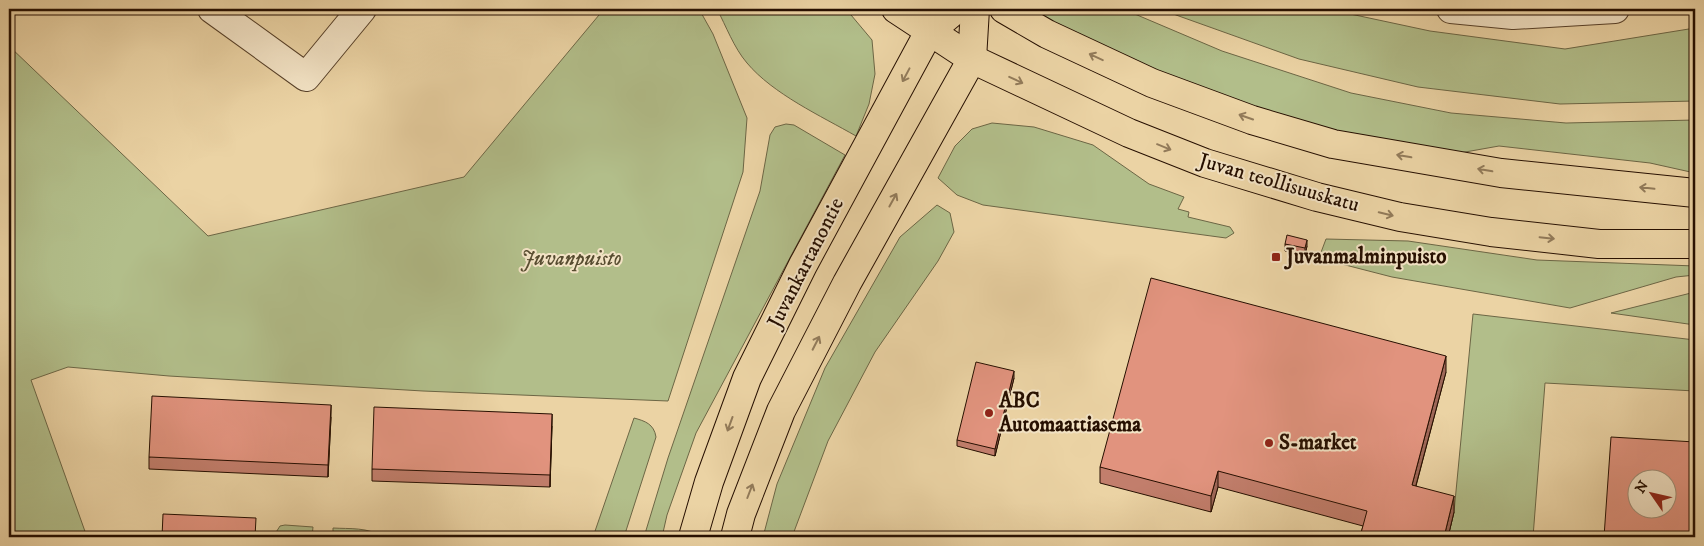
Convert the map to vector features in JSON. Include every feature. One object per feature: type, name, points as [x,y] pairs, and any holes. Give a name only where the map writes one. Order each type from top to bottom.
[{"type":"main road","name":"Juvan teollisuuskatu","points":[[896,9],[972,59],[1137,136],[1205,163],[1317,198],[1400,217],[1491,232],[1599,244],[1695,244]]},
{"type":"main road","name":"Juvankartanontie","points":[[693,537],[709,482],[747,378],[803,265],[929,32],[956,9]]},
{"type":"main road","points":[[735,537],[741,514],[781,411],[847,283],[972,59],[975,9]]},
{"type":"main road","points":[[1004,9],[1047,34],[1152,84],[1252,120],[1333,144],[1500,173],[1695,193]]},
{"type":"street","points":[[212,9],[306,77],[362,9]]},
{"type":"street","points":[[1451,9],[1513,15],[1615,9]]},
{"type":"green space","name":"Juvanpuisto","points":[[604,9],[699,9],[713,34],[747,118],[743,172],[668,401],[423,391],[169,376],[68,367],[31,380],[87,537],[9,537],[9,46],[208,236],[464,177]]},
{"type":"green space","points":[[717,9],[846,9],[872,40],[875,74],[869,104],[856,136],[798,104],[770,85],[747,63],[738,51]]},
{"type":"green space","points":[[1034,9],[1123,9],[1222,51],[1351,93],[1451,113],[1566,123],[1695,120],[1695,173],[1650,163],[1499,146],[1454,154],[1346,136],[1203,91],[1074,34],[1041,16]]},
{"type":"green space","points":[[1163,9],[1327,9],[1430,31],[1565,49],[1695,28],[1695,101],[1560,104],[1418,87],[1299,59]]},
{"type":"green space","points":[[992,123],[1034,127],[1093,145],[1149,184],[1184,197],[1178,209],[1189,212],[1188,217],[1230,227],[1234,233],[1226,238],[983,205],[957,195],[938,178],[955,146],[972,129]]},
{"type":"green space","points":[[786,124],[794,125],[845,155],[696,433],[667,515],[662,537],[644,537],[668,458],[760,191],[770,135],[775,127]]},
{"type":"green space","points":[[937,205],[950,213],[954,232],[938,261],[875,352],[828,441],[792,537],[763,537],[777,484],[825,368],[900,237]]},
{"type":"green space","points":[[1326,239],[1408,241],[1537,260],[1695,266],[1695,275],[1676,277],[1570,308],[1392,277],[1326,260],[1320,255]]},
{"type":"green space","points":[[1695,292],[1695,325],[1611,313]]},
{"type":"green space","points":[[1473,314],[1695,340],[1695,391],[1545,383],[1533,537],[1448,537],[1454,512]]},
{"type":"green space","points":[[634,418],[651,426],[656,437],[624,537],[593,537]]},
{"type":"green space","points":[[280,526],[313,527],[312,537],[273,537]]},
{"type":"green space","points":[[333,528],[365,530],[382,537],[333,537]]},
{"type":"building","points":[[1287,235],[1307,240],[1305,248],[1285,244]]},
{"type":"building","name":"S-market","points":[[1151,278],[1446,356],[1412,485],[1454,496],[1444,537],[1376,537],[1361,533],[1367,511],[1218,471],[1211,496],[1100,467]]},
{"type":"building","points":[[976,362],[1014,371],[995,449],[957,440]]},
{"type":"building","points":[[152,396],[331,405],[328,465],[149,457]]},
{"type":"building","points":[[374,407],[552,414],[550,475],[372,469]]},
{"type":"building","points":[[1611,437],[1695,442],[1695,537],[1604,537]]},
{"type":"building","points":[[163,514],[256,518],[255,537],[162,537]]},
{"type":"building","points":[[537,533],[573,535],[573,537],[537,537]]},
{"type":"place","name":"Juvanmalminpuisto","points":[[1276,257]]},
{"type":"place","name":"ABC Automaattiasema","points":[[989,413]]},
{"type":"place","name":"S-market","points":[[1269,443]]}]
